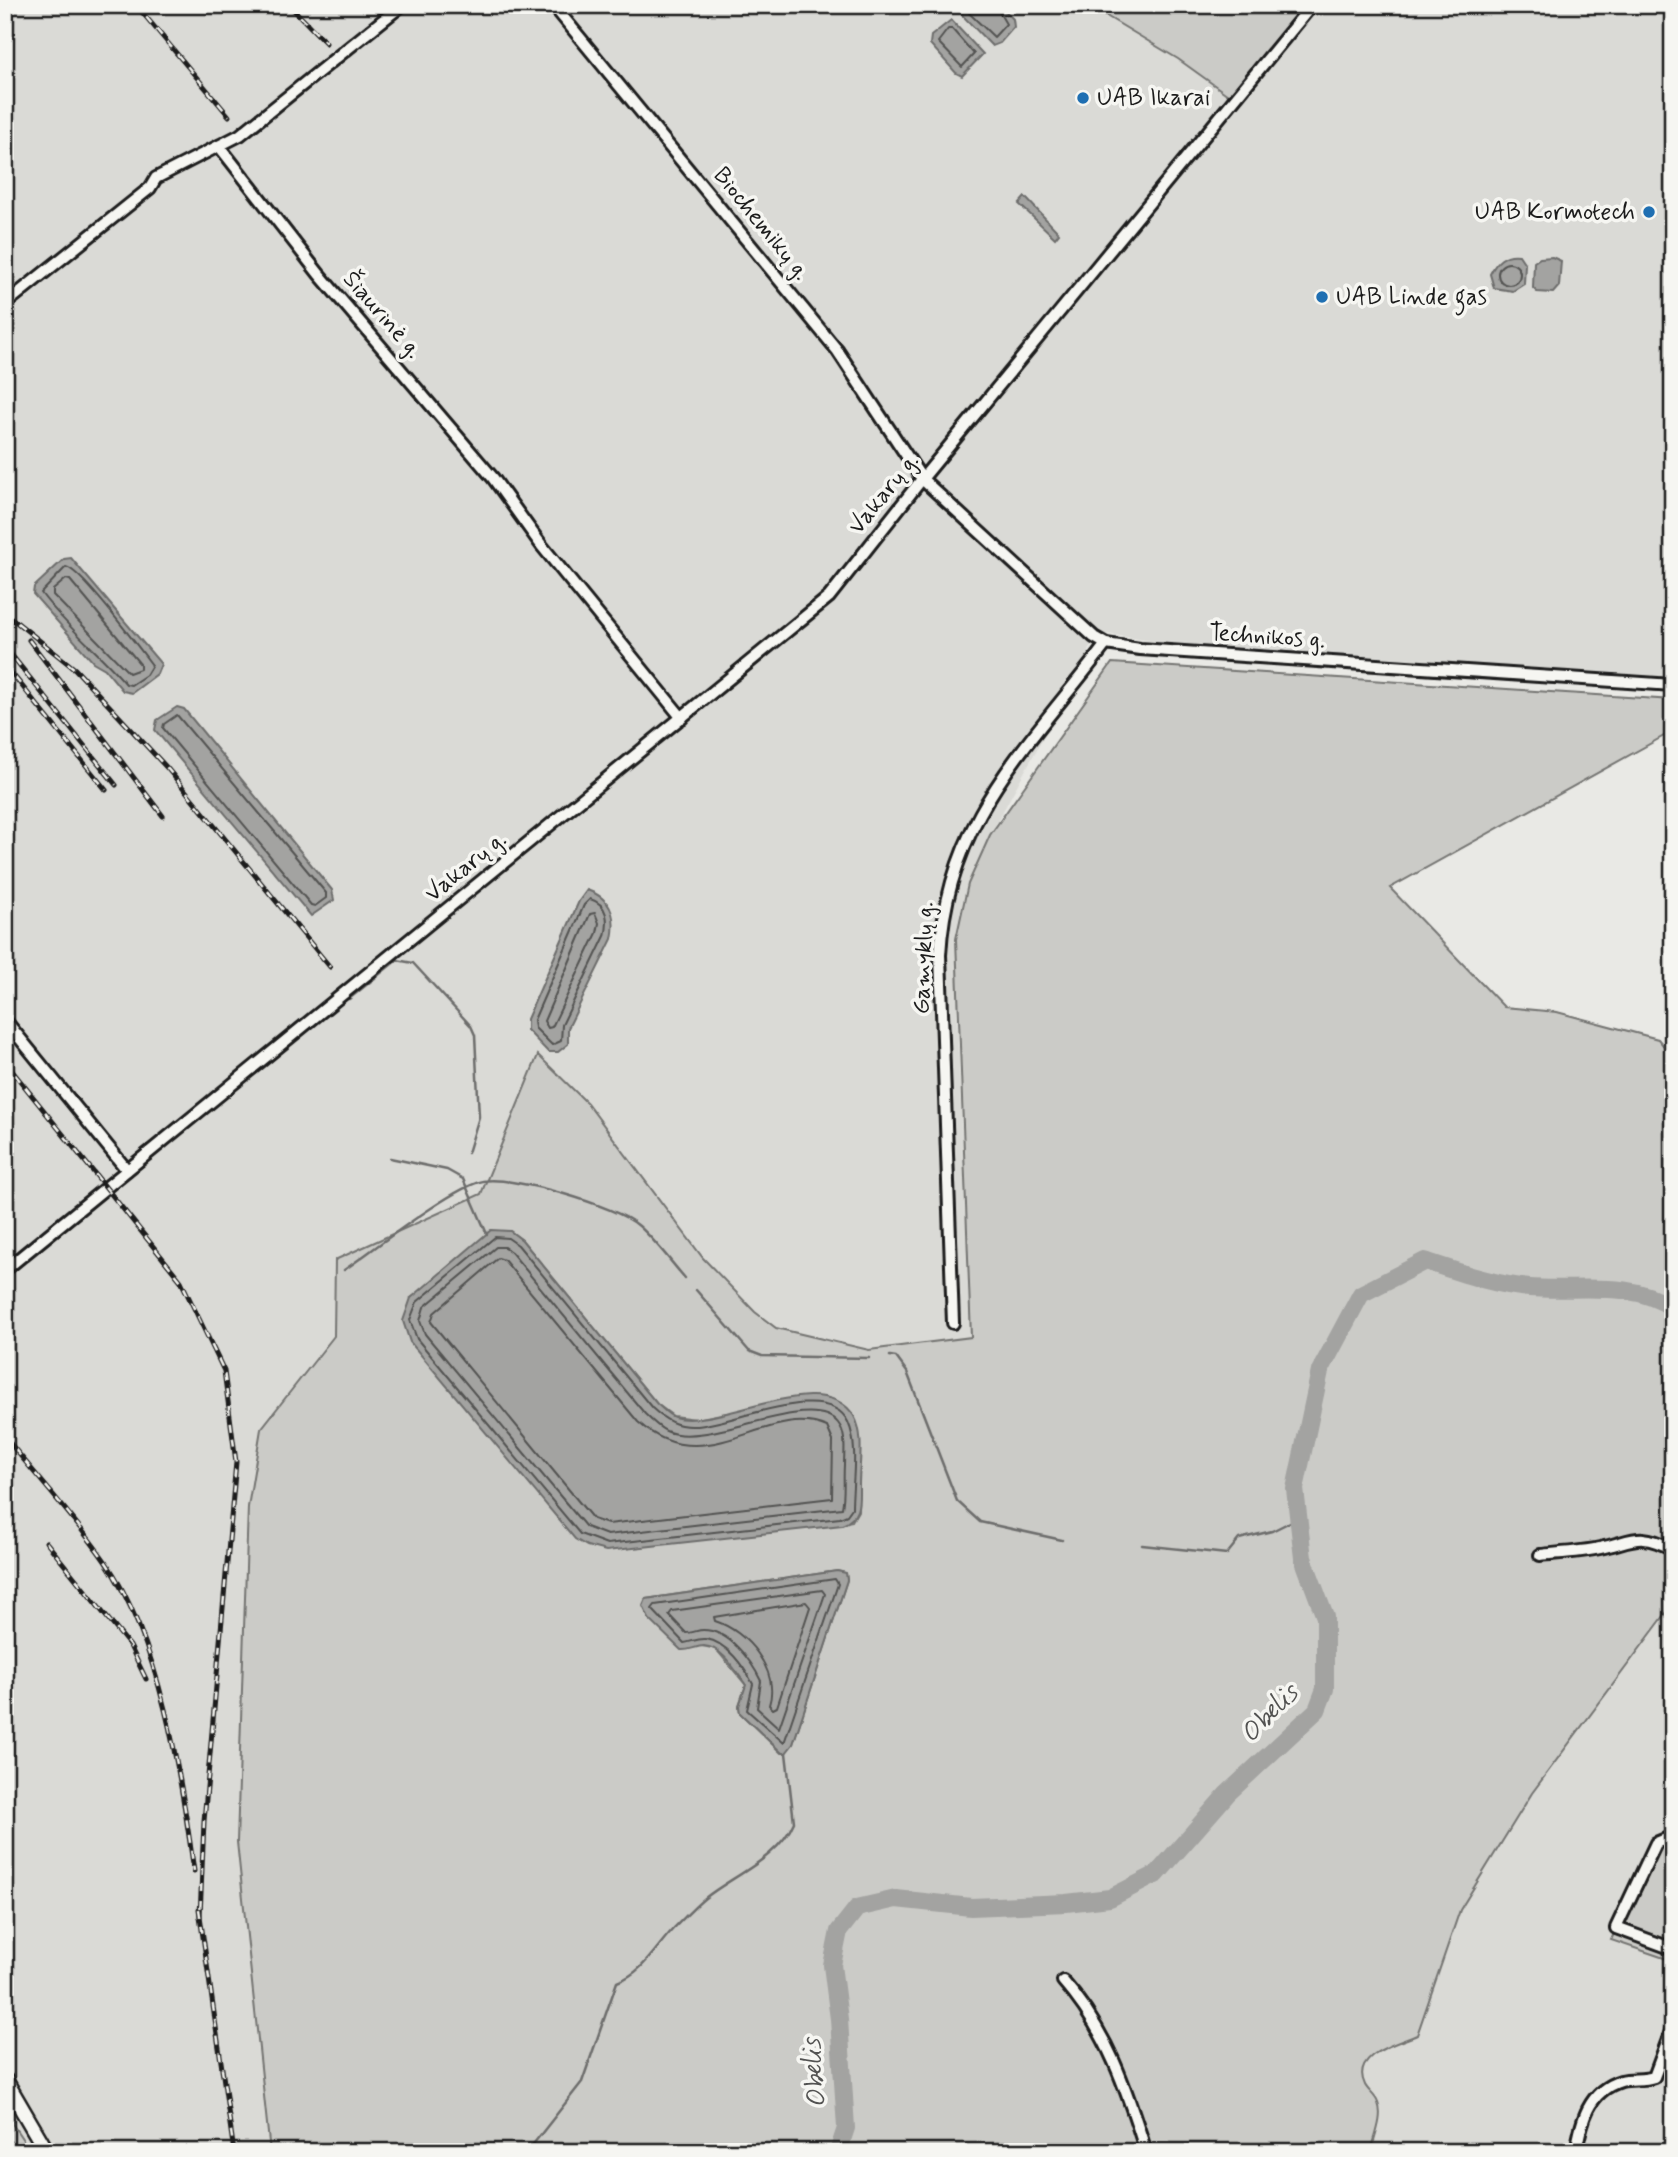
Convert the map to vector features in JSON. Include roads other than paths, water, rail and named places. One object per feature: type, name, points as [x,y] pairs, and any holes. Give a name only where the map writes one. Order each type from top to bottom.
[{"type":"street","points":[[5,304],[149,188],[156,178],[240,135],[402,5]]},
{"type":"street","name":"Biochemikų g.","points":[[553,5],[837,350],[922,479]]},
{"type":"street","name":"Vakarų g.","points":[[5,1270],[829,597],[922,479],[1312,5]]},
{"type":"street","name":"Šiaurinė g.","points":[[219,146],[319,274],[493,478],[541,546],[682,718]]},
{"type":"street","name":"Technikos g.","points":[[922,479],[1094,637],[1106,644],[1140,649],[1673,685]]},
{"type":"street","name":"Gamyklų g.","points":[[953,1323],[940,954],[945,903],[959,853],[986,801],[1106,644]]},
{"type":"street","points":[[5,1020],[127,1170]]},
{"type":"street","points":[[1540,1555],[1601,1548],[1637,1537],[1647,1538],[1673,1549]]},
{"type":"street","points":[[1673,1836],[1656,1843],[1616,1928],[1673,1949]]},
{"type":"street","points":[[1063,1980],[1087,2008],[1124,2080],[1146,2152]]},
{"type":"street","points":[[1576,2152],[1584,2112],[1598,2094],[1621,2081],[1654,2077],[1673,2026]]},
{"type":"street","points":[[5,2080],[47,2152]]},
{"type":"water","points":[[964,5],[1000,5],[1013,19],[1014,27],[1000,43],[992,46],[962,15]]},
{"type":"water","points":[[951,20],[983,54],[962,76],[956,73],[930,44],[931,36]]},
{"type":"water","points":[[1025,197],[1059,233],[1055,238],[1019,204]]},
{"type":"water","points":[[1519,255],[1525,264],[1524,284],[1513,291],[1494,288],[1490,274],[1495,266],[1505,257]]},
{"type":"water","points":[[1552,257],[1561,261],[1559,286],[1553,293],[1537,292],[1533,288],[1534,262],[1540,258]]},
{"type":"water","points":[[71,558],[161,664],[157,674],[132,693],[123,691],[105,669],[93,662],[33,594],[34,587],[64,559]]},
{"type":"water","points":[[177,707],[184,709],[332,890],[334,900],[311,916],[155,730],[157,720]]},
{"type":"water","points":[[587,890],[602,898],[610,908],[614,922],[612,939],[568,1028],[568,1044],[558,1052],[548,1052],[527,1030],[527,1019],[579,901]]},
{"type":"water","points":[[491,1230],[510,1231],[522,1240],[657,1404],[674,1417],[693,1419],[795,1397],[819,1396],[839,1402],[854,1416],[859,1432],[859,1503],[853,1518],[842,1525],[606,1551],[587,1546],[575,1539],[410,1342],[403,1321],[411,1298]]},
{"type":"water","points":[[837,1571],[846,1573],[847,1580],[793,1744],[786,1753],[782,1753],[740,1713],[739,1706],[746,1685],[723,1655],[704,1646],[681,1650],[649,1619],[643,1606],[646,1599]]},
{"type":"waterway","points":[[349,999],[397,960],[413,963],[471,1026],[475,1035],[479,1117],[468,1153]]},
{"type":"waterway","points":[[390,1158],[447,1170],[463,1179],[487,1234]]},
{"type":"waterway","points":[[344,1270],[453,1195],[483,1181],[497,1180],[539,1187],[587,1201],[627,1218],[651,1238],[685,1278]]},
{"type":"waterway","name":"Obelis","points":[[838,2152],[846,2128],[839,2019],[832,1965],[839,1931],[857,1908],[896,1899],[971,1907],[1066,1903],[1110,1898],[1157,1874],[1227,1794],[1317,1710],[1325,1689],[1325,1617],[1303,1558],[1295,1489],[1320,1371],[1361,1294],[1425,1261],[1503,1284],[1530,1288],[1603,1289],[1640,1293],[1673,1308]]},
{"type":"waterway","points":[[696,1290],[749,1351],[762,1356],[869,1358]]},
{"type":"waterway","points":[[890,1356],[896,1357],[907,1372],[957,1501],[980,1522],[1062,1540]]},
{"type":"waterway","points":[[1142,1545],[1227,1554],[1239,1539],[1272,1531],[1298,1518]]},
{"type":"waterway","points":[[527,2152],[582,2082],[617,1982],[634,1973],[701,1901],[767,1856],[787,1835],[794,1822],[786,1753]]},
{"type":"waterway","points":[[5,2108],[13,2121],[5,2132]]},
{"type":"railway","points":[[136,5],[229,116]]},
{"type":"railway","points":[[289,5],[326,43]]},
{"type":"railway","points":[[5,613],[75,669],[167,768],[330,967]]},
{"type":"railway","points":[[29,640],[163,816]]},
{"type":"railway","points":[[5,647],[116,785]]},
{"type":"railway","points":[[5,665],[106,790]]},
{"type":"railway","points":[[5,1062],[181,1281],[224,1371],[236,1462],[204,1821],[200,1917]]},
{"type":"railway","points":[[5,1437],[105,1561],[124,1593],[154,1669],[165,1710],[175,1752],[194,1871]]},
{"type":"railway","points":[[46,1542],[130,1646],[146,1679]]},
{"type":"railway","points":[[199,1909],[234,2152]]},
{"type":"place","name":"UAB Ikarai","points":[[1083,98]]},
{"type":"place","name":"UAB Kormotech","points":[[1649,212]]},
{"type":"place","name":"UAB Linde gas","points":[[1322,297]]}]
